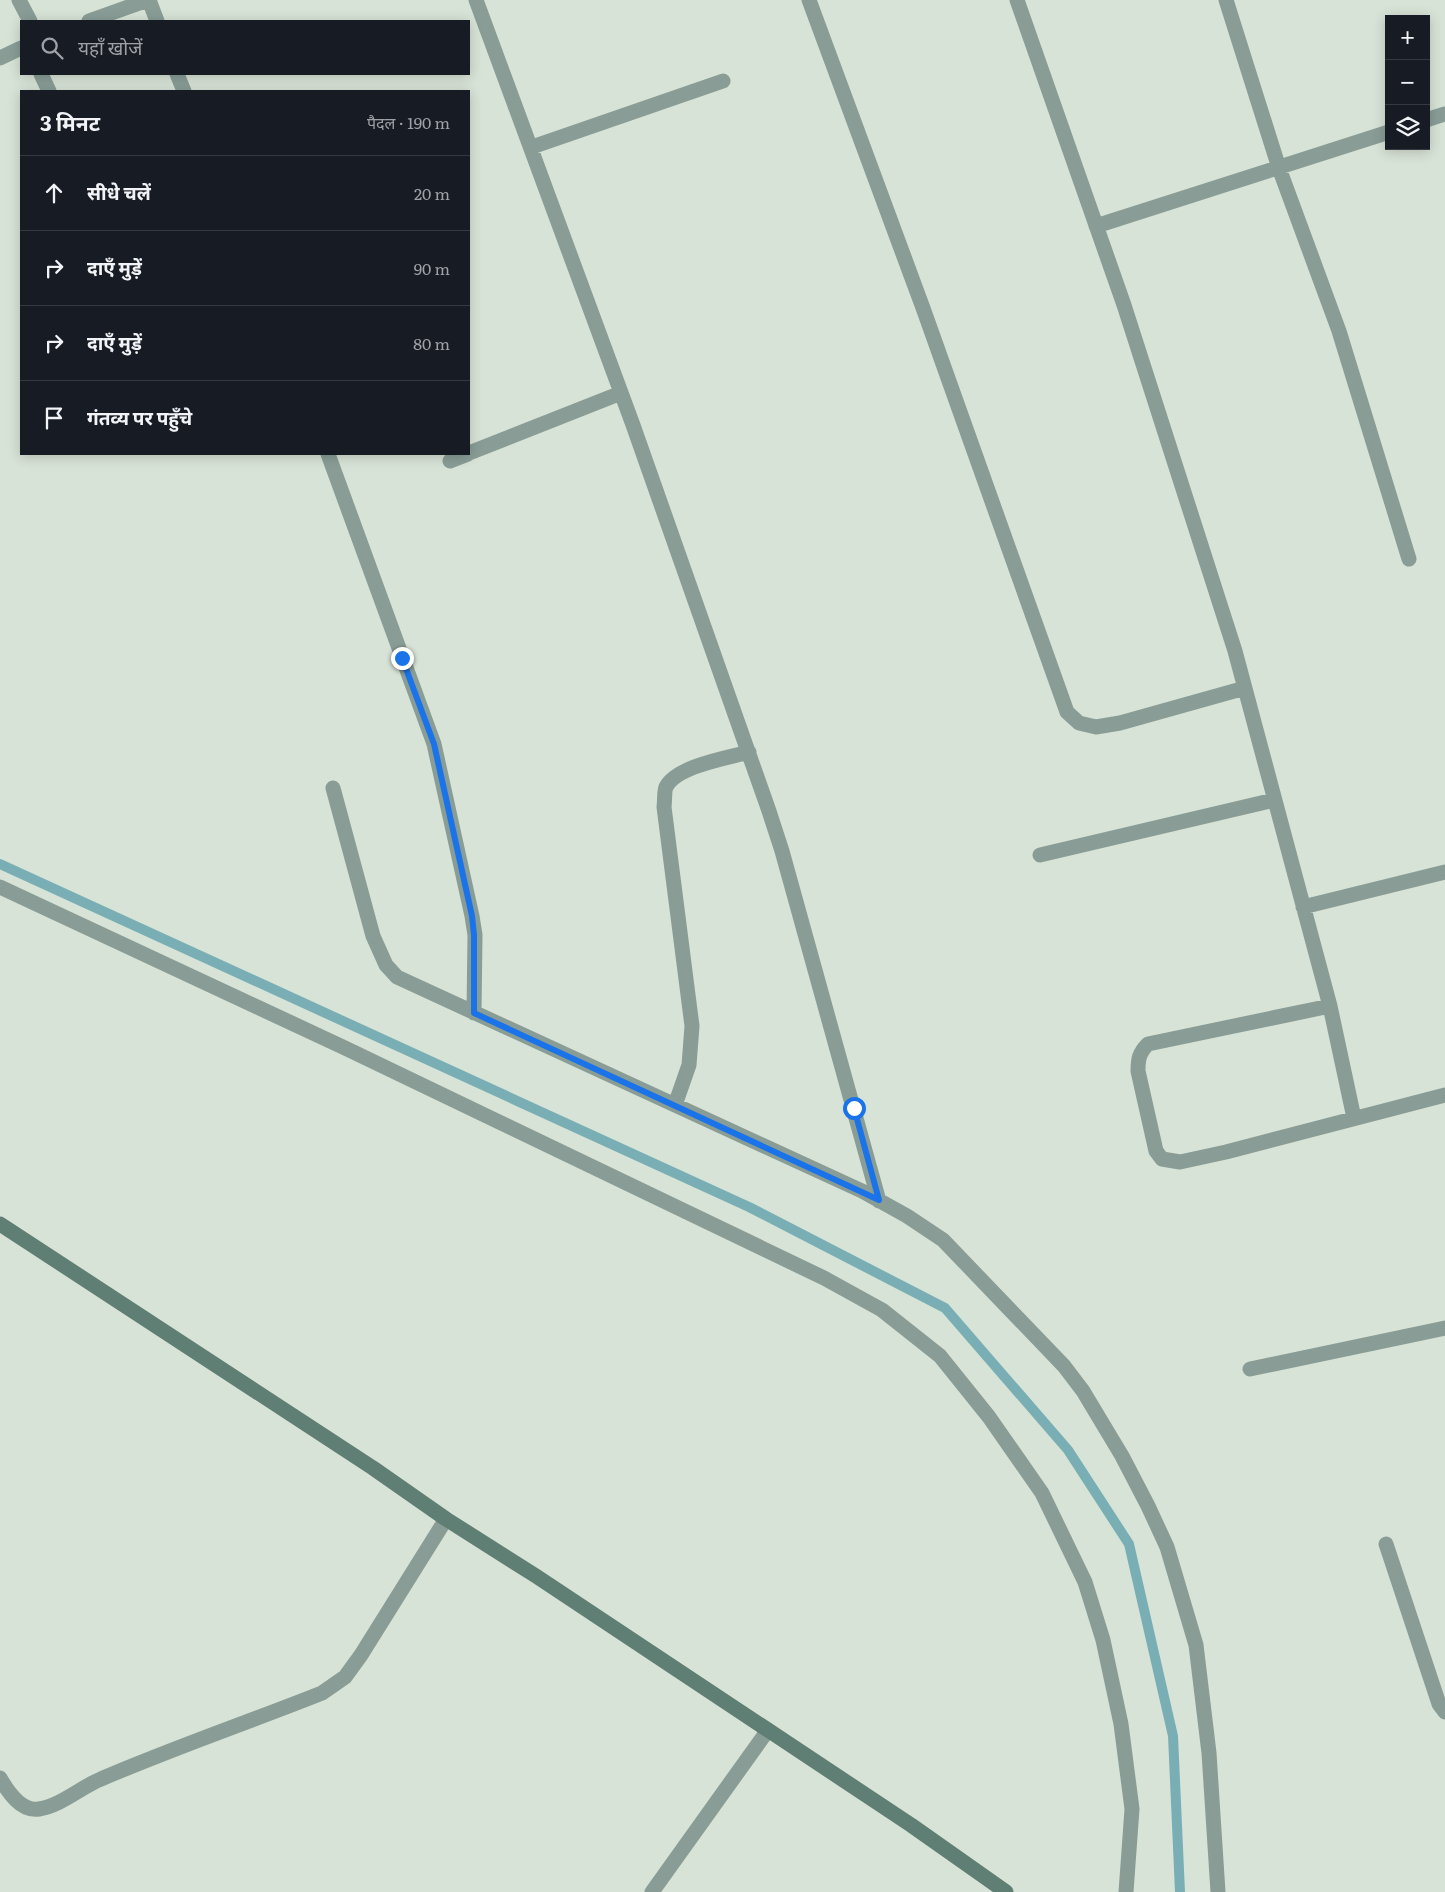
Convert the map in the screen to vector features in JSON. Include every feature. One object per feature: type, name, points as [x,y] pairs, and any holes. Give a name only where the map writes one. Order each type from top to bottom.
[{"type":"street","points":[[19,0],[29,20]]},
{"type":"street","points":[[92,20],[148,0],[157,20]]},
{"type":"street","points":[[476,0],[532,147],[749,752],[782,851],[879,1200]]},
{"type":"street","points":[[809,0],[923,308],[1067,712],[1079,723],[1096,727],[1120,723],[1245,688]]},
{"type":"street","points":[[1017,0],[1159,412],[1235,651],[1330,1006],[1354,1118]]},
{"type":"street","points":[[1226,0],[1279,168],[1340,331],[1409,559]]},
{"type":"street","points":[[0,58],[20,48]]},
{"type":"street","points":[[41,75],[48,90]]},
{"type":"street","points":[[177,75],[184,90]]},
{"type":"street","points":[[532,147],[723,81]]},
{"type":"street","points":[[1430,119],[1445,114]]},
{"type":"street","points":[[1096,226],[1385,133]]},
{"type":"street","points":[[470,453],[621,393]]},
{"type":"street","points":[[328,455],[434,744],[472,916],[474,935],[474,1013]]},
{"type":"street","points":[[450,461],[465,455]]},
{"type":"street","points":[[675,1105],[689,1065],[692,1026],[664,806],[665,789],[672,779],[688,769],[749,752]]},
{"type":"street","points":[[333,788],[373,936],[386,966],[398,977],[879,1200],[943,1240],[1064,1366],[1083,1391],[1122,1456],[1168,1547],[1196,1645],[1209,1753],[1218,1892]]},
{"type":"street","points":[[1040,856],[1274,800]]},
{"type":"street","points":[[1303,907],[1445,872]]},
{"type":"street","points":[[0,887],[345,1048],[824,1278],[882,1310],[940,1356],[989,1417],[1042,1493],[1085,1582],[1103,1640],[1121,1724],[1132,1809],[1126,1892]]},
{"type":"street","points":[[1330,1006],[1148,1044],[1142,1050],[1138,1060],[1138,1071],[1156,1152],[1162,1159],[1171,1162],[1226,1152],[1445,1095]]},
{"type":"street","points":[[0,1224],[768,1730],[911,1825],[1006,1892]]},
{"type":"street","points":[[1250,1369],[1445,1328]]},
{"type":"street","points":[[0,1778],[10,1795],[26,1808],[39,1809],[58,1802],[99,1779],[322,1693],[345,1677],[356,1662],[446,1519]]},
{"type":"street","points":[[1386,1544],[1439,1704],[1445,1712]]},
{"type":"street","points":[[652,1892],[768,1730]]},
{"type":"waterway","points":[[0,864],[749,1207],[945,1308],[1068,1450],[1129,1544],[1173,1736],[1180,1892]]},
{"type":"route","points":[[402,658],[434,744],[472,916],[474,935],[474,1013],[879,1200],[854,1108]]}]
